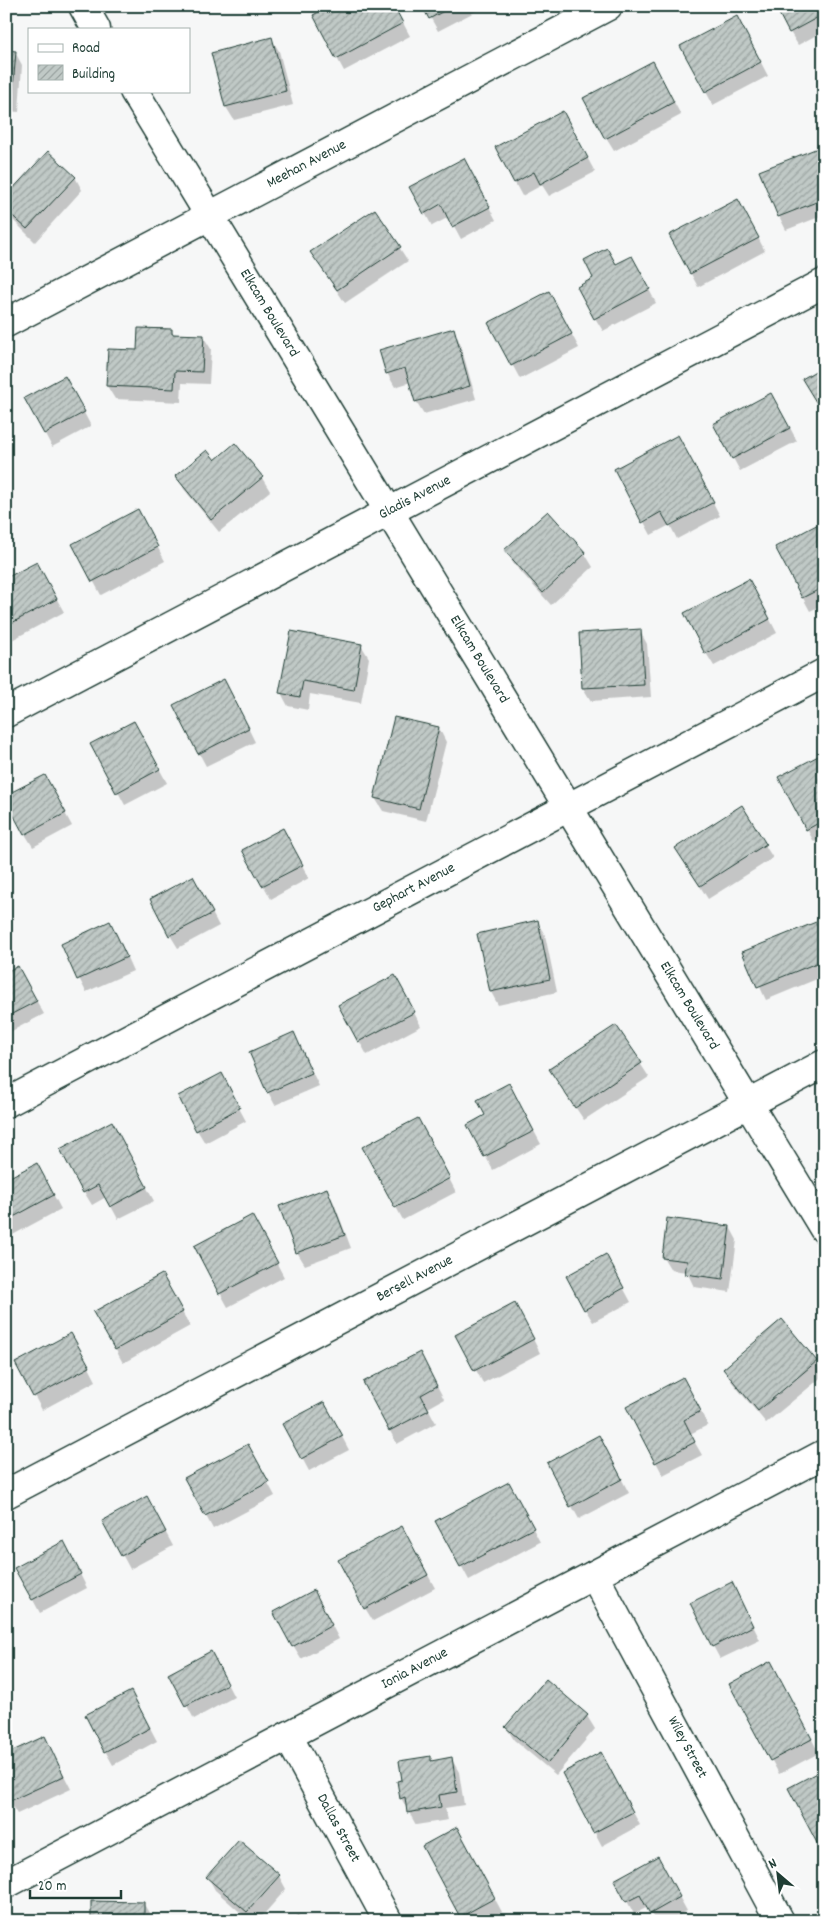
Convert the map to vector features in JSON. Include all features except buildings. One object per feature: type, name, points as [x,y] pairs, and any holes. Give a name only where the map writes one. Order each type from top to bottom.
[{"type":"street","points":[[83,6],[95,28]]},
{"type":"street","name":"Meehan Avenue","points":[[6,323],[608,6]]},
{"type":"street","name":"Elkcam Boulevard","points":[[135,92],[824,1229]]},
{"type":"street","name":"Gladis Avenue","points":[[6,713],[824,283]]},
{"type":"street","name":"Gephart Avenue","points":[[6,1104],[824,674]]},
{"type":"street","name":"Bersell Avenue","points":[[6,1494],[824,1064]]},
{"type":"street","name":"Ionia Avenue","points":[[6,1884],[824,1454]]},
{"type":"street","name":"Wiley Street","points":[[594,1575],[780,1921]]},
{"type":"street","name":"Dallas Street","points":[[288,1736],[388,1921]]}]
